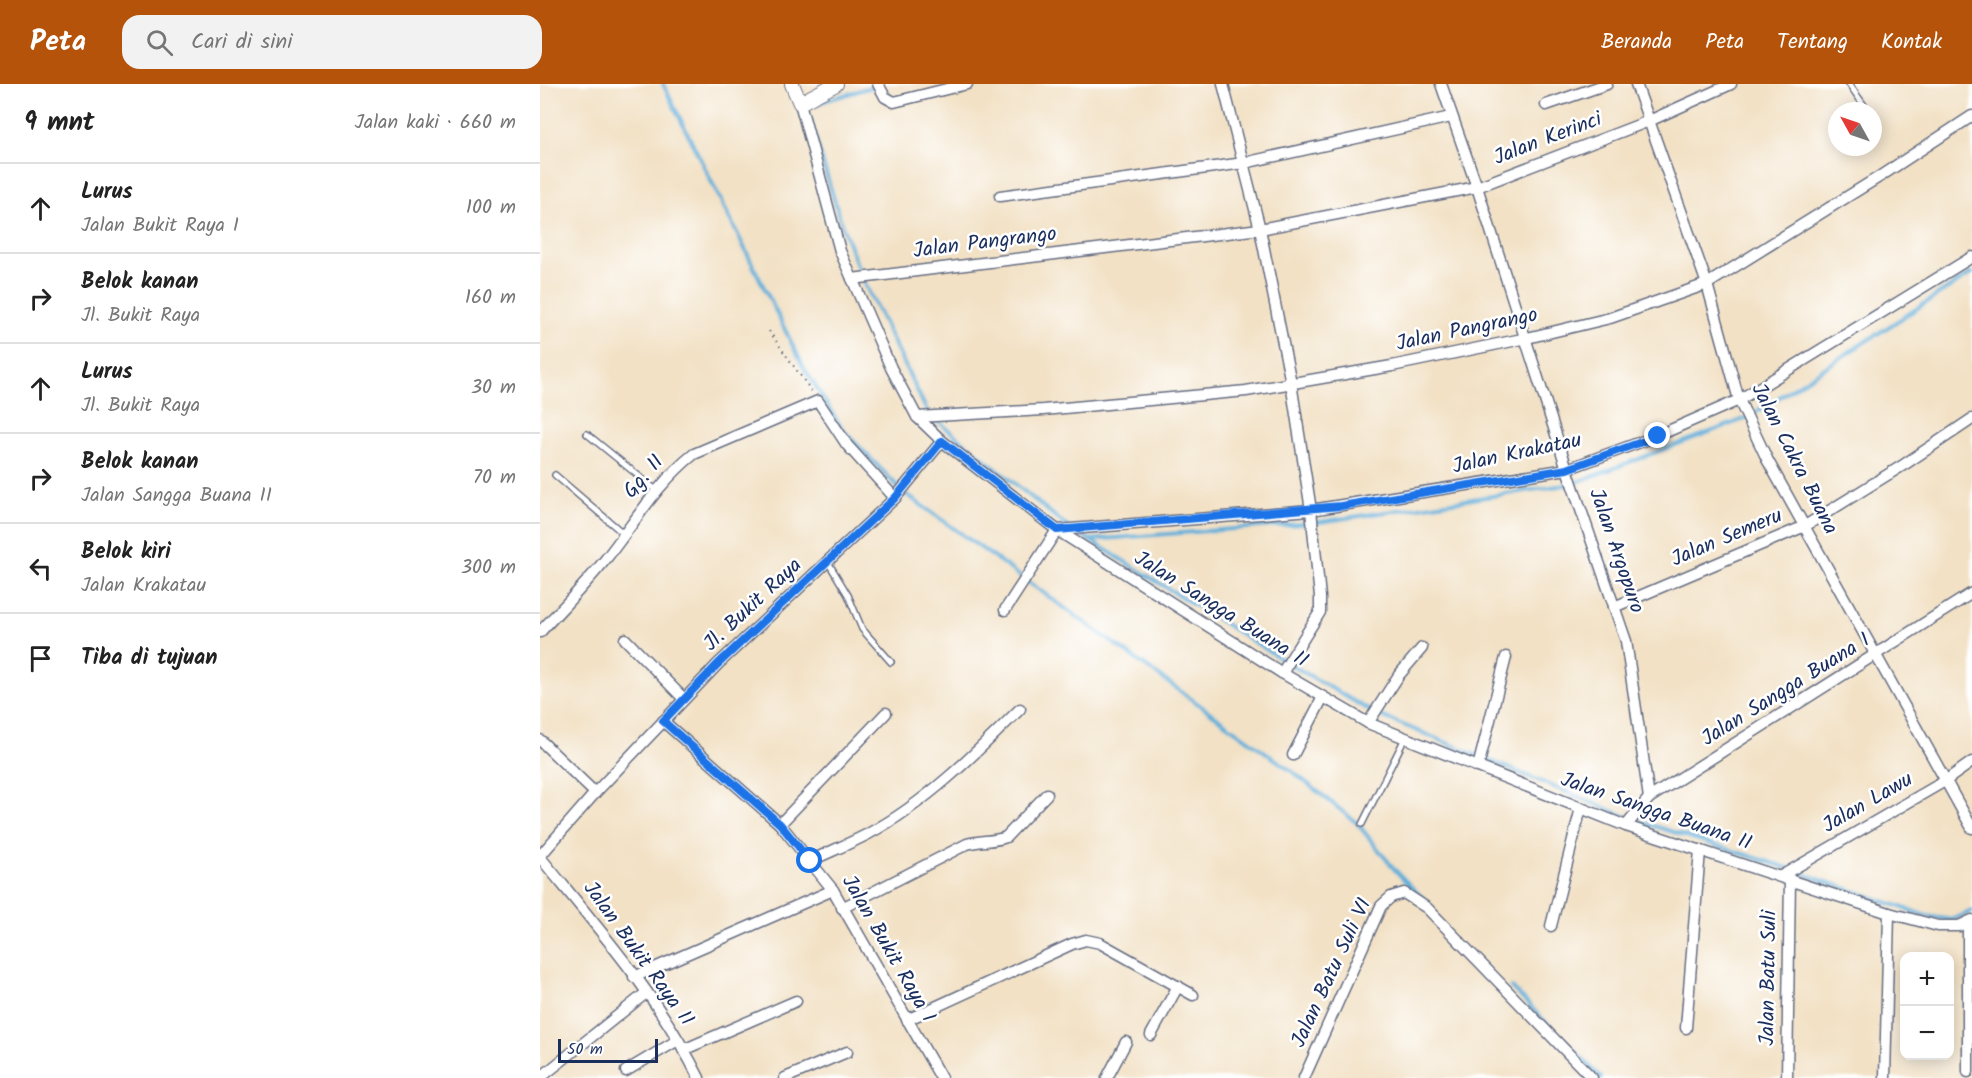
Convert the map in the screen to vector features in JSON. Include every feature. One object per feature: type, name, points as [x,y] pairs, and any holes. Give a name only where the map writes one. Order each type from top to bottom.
[{"type":"street","points":[[792,84],[800,103],[836,84]]},
{"type":"street","points":[[878,84],[885,97],[894,102],[967,84]]},
{"type":"street","points":[[1223,84],[1260,229],[1291,383],[1311,510],[1320,597],[1320,612],[1282,673]]},
{"type":"street","name":"Jalan Argopuro","points":[[1440,84],[1478,187],[1567,469],[1626,641],[1649,798]]},
{"type":"street","points":[[1546,105],[1607,84]]},
{"type":"street","name":"Jalan Cakra Buana","points":[[1636,84],[1707,284],[1739,400],[1768,461],[1972,828]]},
{"type":"street","name":"Jalan Kerinci","points":[[1478,187],[1649,121],[1731,84]]},
{"type":"street","name":"Jalan Sangga Buana II","points":[[800,103],[840,251],[891,368],[917,417],[942,441],[1057,530],[1282,673],[1368,723],[1626,826],[1889,913],[1938,926],[1959,926],[1970,921]]},
{"type":"street","name":"Jalan Pangrango","points":[[917,417],[1043,410],[1246,391],[1392,366],[1610,318],[1707,284],[1972,116]]},
{"type":"street","points":[[1000,196],[1244,163],[1451,117]]},
{"type":"street","name":"Jalan Pangrango","points":[[852,279],[1260,229],[1478,187]]},
{"type":"street","name":"Jalan Krakatau","points":[[1057,530],[1311,510],[1567,469],[1658,436],[1739,400],[1972,257]]},
{"type":"street","points":[[818,401],[847,445],[897,496]]},
{"type":"street","name":"Gg. II","points":[[540,632],[605,560],[656,490],[677,467],[694,454],[818,401]]},
{"type":"street","name":"Jalan Semeru","points":[[1614,607],[1805,526],[1972,419]]},
{"type":"street","name":"Jl. Bukit Raya","points":[[540,856],[595,793],[718,664],[897,496],[942,441]]},
{"type":"street","points":[[1005,610],[1057,530]]},
{"type":"street","name":"Jalan Sangga Buana I","points":[[1626,826],[1649,798],[1877,656],[1972,593]]},
{"type":"street","points":[[625,639],[684,699]]},
{"type":"street","points":[[1368,723],[1399,675],[1422,648]]},
{"type":"street","points":[[1478,767],[1506,657]]},
{"type":"street","points":[[1293,755],[1323,697]]},
{"type":"street","points":[[810,861],[869,833],[904,811],[962,766],[1020,709]]},
{"type":"street","points":[[780,824],[886,713]]},
{"type":"street","name":"Jalan Bukit Raya I","points":[[663,721],[780,824],[810,861],[832,890],[941,1078]]},
{"type":"street","points":[[540,740],[595,793]]},
{"type":"street","name":"Jalan Lawu","points":[[1786,878],[1945,781],[1972,762]]},
{"type":"street","points":[[842,908],[967,844],[1006,837],[1047,794]]},
{"type":"street","points":[[1551,926],[1581,808]]},
{"type":"street","points":[[1686,1028],[1700,850]]},
{"type":"street","name":"Jalan Bukit Raya II","points":[[540,856],[646,993],[681,1045],[699,1078]]},
{"type":"street","name":"Jalan Batu Suli","points":[[1786,878],[1787,1078]]},
{"type":"street","points":[[634,977],[832,890]]},
{"type":"street","name":"Jalan Batu Suli VI","points":[[1304,1078],[1381,906],[1391,897],[1404,893],[1427,908],[1592,1078]]},
{"type":"street","points":[[1885,1078],[1889,913]]},
{"type":"street","points":[[1968,1072],[1970,921]]},
{"type":"street","points":[[907,1020],[1063,948],[1086,940],[1100,943],[1193,995]]},
{"type":"street","points":[[1151,1035],[1178,986]]},
{"type":"street","points":[[540,1078],[646,993]]},
{"type":"street","points":[[626,1071],[681,1045],[796,1001]]},
{"type":"street","points":[[1107,1078],[1126,1042]]},
{"type":"street","points":[[785,1078],[847,1052]]},
{"type":"lane","points":[[1849,84],[1862,102]]},
{"type":"lane","points":[[587,434],[656,490]]},
{"type":"lane","points":[[555,475],[624,534]]},
{"type":"lane","points":[[828,562],[848,595],[862,629],[891,663]]},
{"type":"lane","points":[[1362,824],[1405,738]]},
{"type":"path","points":[[769,331],[818,401]]},
{"type":"waterway","points":[[663,84],[804,368],[843,430],[903,492],[1293,772],[1357,823],[1395,870],[1427,903]]},
{"type":"waterway","points":[[807,106],[878,85]]},
{"type":"waterway","points":[[809,118],[843,228],[862,278],[928,413]]},
{"type":"waterway","points":[[1089,540],[1313,523],[1572,484],[1747,418],[1972,273]]},
{"type":"waterway","points":[[934,418],[1068,527]]},
{"type":"waterway","points":[[1077,532],[1288,663],[1374,713],[1632,819],[1788,868]]},
{"type":"waterway","points":[[1795,871],[1927,916],[1952,920],[1972,911]]},
{"type":"waterway","points":[[1511,987],[1601,1078]]},
{"type":"route","points":[[810,861],[780,824],[663,721],[718,664],[895,498],[942,441],[1057,530],[1341,506],[1567,469],[1658,436]]}]
